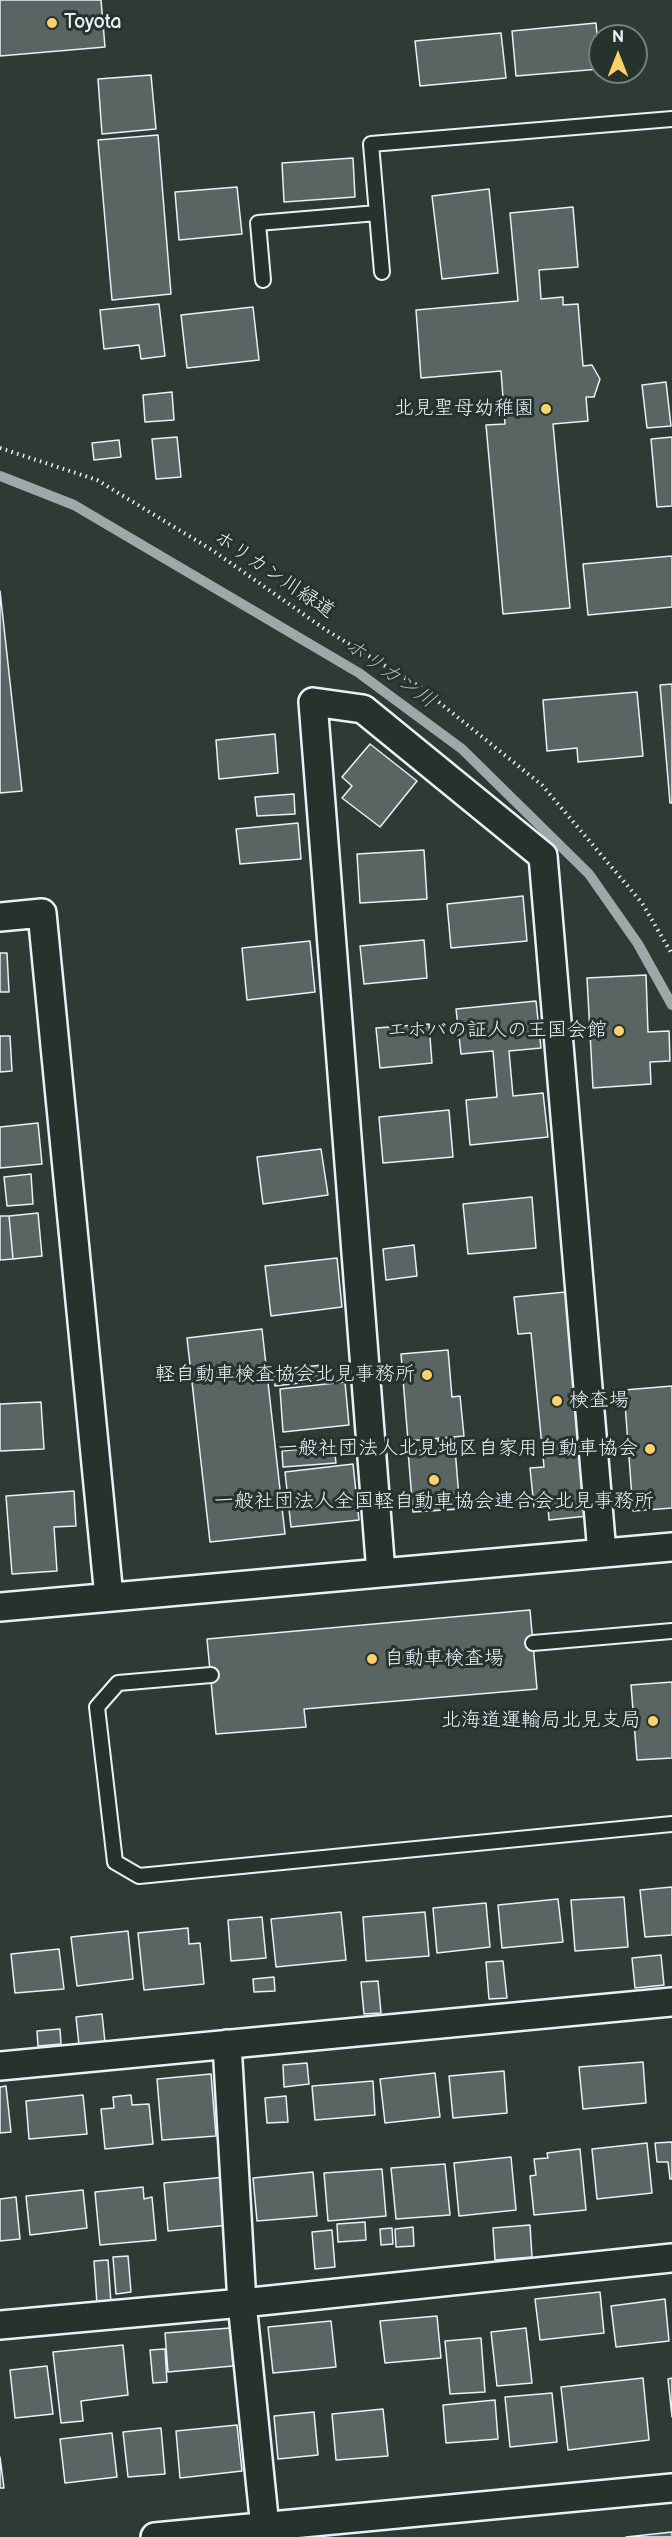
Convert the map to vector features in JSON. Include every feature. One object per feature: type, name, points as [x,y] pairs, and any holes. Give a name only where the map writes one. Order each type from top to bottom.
[{"type":"street","points":[[381,1573],[313,702],[363,709],[543,856],[603,1553]]},
{"type":"street","points":[[0,917],[42,913],[109,1597]]},
{"type":"street","points":[[0,1607],[672,1547]]},
{"type":"street","points":[[0,2066],[672,2002]]},
{"type":"street","points":[[227,2044],[242,2303],[265,2532]]},
{"type":"street","points":[[0,2325],[242,2303],[672,2258]]},
{"type":"street","points":[[155,2537],[265,2532],[672,2488]]},
{"type":"lane","points":[[382,272],[371,144],[672,118]]},
{"type":"lane","points":[[263,280],[258,223],[377,213]]},
{"type":"lane","points":[[533,1643],[672,1631]]},
{"type":"lane","points":[[211,1675],[118,1683],[97,1707],[115,1862],[139,1876],[672,1824]]},
{"type":"path","name":"ホリカン川緑道","points":[[0,448],[97,480],[212,550],[326,630],[420,687],[542,785],[642,903],[672,954]]},
{"type":"building","name":"Toyota","points":[[0,0],[101,0],[105,47],[0,56]]},
{"type":"building","points":[[596,23],[588,24],[588,70],[516,76],[512,31]]},
{"type":"building","points":[[501,33],[506,78],[420,86],[415,41]]},
{"type":"building","points":[[151,75],[156,129],[102,134],[98,79]]},
{"type":"building","points":[[158,135],[171,294],[112,300],[98,140]]},
{"type":"building","points":[[353,158],[355,197],[284,202],[282,163]]},
{"type":"building","points":[[237,187],[242,234],[179,240],[175,192]]},
{"type":"building","points":[[489,189],[498,273],[442,279],[432,196]]},
{"type":"building","name":"北見聖母幼稚園","points":[[573,207],[578,267],[539,270],[541,299],[563,297],[563,305],[578,304],[583,366],[592,365],[600,379],[594,397],[586,397],[588,421],[553,424],[570,608],[503,614],[486,425],[505,424],[501,371],[421,378],[416,310],[518,301],[510,213]]},
{"type":"building","points":[[159,304],[165,356],[141,359],[139,345],[104,349],[100,310]]},
{"type":"building","points":[[253,307],[259,360],[187,368],[181,315]]},
{"type":"building","points":[[666,382],[671,426],[647,428],[642,385]]},
{"type":"building","points":[[172,392],[174,420],[145,422],[143,395]]},
{"type":"building","points":[[177,437],[181,477],[156,479],[152,439]]},
{"type":"building","points":[[672,437],[672,506],[657,507],[651,439]]},
{"type":"building","points":[[119,440],[121,457],[94,460],[92,443]]},
{"type":"building","points":[[672,556],[672,607],[588,615],[583,564]]},
{"type":"building","points":[[0,591],[22,791],[0,793]]},
{"type":"building","points":[[672,684],[672,803],[670,803],[660,685]]},
{"type":"building","points":[[637,692],[643,756],[578,762],[577,748],[547,751],[543,700]]},
{"type":"building","points":[[275,734],[278,773],[219,779],[216,740]]},
{"type":"building","points":[[370,744],[417,781],[380,827],[342,798],[352,786],[342,777]]},
{"type":"building","points":[[294,794],[295,814],[257,816],[255,797]]},
{"type":"building","points":[[298,823],[301,859],[240,864],[236,829]]},
{"type":"building","points":[[424,850],[427,899],[360,903],[357,854]]},
{"type":"building","points":[[523,896],[527,941],[451,948],[447,904]]},
{"type":"building","points":[[424,940],[427,978],[364,984],[360,946]]},
{"type":"building","points":[[310,941],[315,992],[247,1000],[242,948]]},
{"type":"building","points":[[0,953],[7,953],[9,992],[0,992]]},
{"type":"building","name":"エホバの証人の王国会館","points":[[646,975],[648,1032],[669,1031],[670,1061],[650,1062],[651,1084],[593,1088],[587,978]]},
{"type":"building","points":[[536,1001],[541,1048],[509,1051],[513,1096],[543,1093],[548,1137],[470,1145],[466,1100],[497,1097],[493,1051],[461,1054],[456,1009]]},
{"type":"building","points":[[429,1024],[432,1063],[380,1068],[376,1028]]},
{"type":"building","points":[[0,1036],[10,1036],[12,1071],[0,1072]]},
{"type":"building","points":[[449,1110],[453,1157],[383,1163],[379,1117]]},
{"type":"building","points":[[38,1123],[42,1164],[0,1168],[0,1127]]},
{"type":"building","points":[[321,1149],[328,1195],[263,1204],[257,1157]]},
{"type":"building","points":[[31,1174],[33,1204],[7,1206],[4,1177]]},
{"type":"building","points":[[532,1197],[536,1248],[468,1254],[463,1204]]},
{"type":"building","points":[[38,1213],[42,1256],[13,1259],[9,1216]]},
{"type":"building","points":[[0,1216],[9,1216],[13,1259],[0,1260]]},
{"type":"building","points":[[414,1245],[417,1276],[386,1280],[383,1249]]},
{"type":"building","points":[[337,1258],[342,1307],[271,1316],[265,1266]]},
{"type":"building","name":"検査場","points":[[566,1292],[588,1516],[549,1520],[548,1506],[534,1507],[530,1468],[544,1467],[531,1333],[518,1334],[514,1297]]},
{"type":"building","points":[[262,1329],[285,1534],[210,1542],[187,1338]]},
{"type":"building","name":"軽自動車検査協会北見事務所","points":[[448,1350],[452,1397],[460,1396],[464,1436],[408,1441],[401,1354]]},
{"type":"building","points":[[323,1365],[325,1380],[275,1386],[273,1370]]},
{"type":"building","points":[[345,1382],[349,1425],[283,1432],[280,1389]]},
{"type":"building","name":"一般社団法人北見地区自家用自動車協会","points":[[672,1386],[672,1508],[633,1511],[624,1390]]},
{"type":"building","points":[[41,1402],[44,1449],[0,1451],[0,1404]]},
{"type":"building","name":"一般社団法人全国軽自動車協会連合会北見事務所","points":[[454,1437],[460,1509],[413,1512],[408,1451],[439,1449],[438,1439]]},
{"type":"building","points":[[334,1446],[336,1463],[283,1467],[282,1451]]},
{"type":"building","points":[[353,1464],[359,1520],[291,1527],[285,1472]]},
{"type":"building","points":[[74,1491],[76,1526],[54,1527],[57,1571],[12,1574],[6,1496]]},
{"type":"building","name":"自動車検査場","points":[[530,1610],[537,1689],[304,1709],[306,1727],[216,1734],[207,1639]]},
{"type":"building","name":"北海道運輸局北見支局","points":[[672,1682],[672,1758],[637,1760],[631,1685]]},
{"type":"building","points":[[672,1887],[672,1935],[645,1937],[640,1890]]},
{"type":"building","points":[[624,1897],[628,1947],[575,1951],[571,1900]]},
{"type":"building","points":[[558,1899],[563,1942],[502,1948],[498,1905]]},
{"type":"building","points":[[486,1903],[490,1947],[437,1953],[433,1908]]},
{"type":"building","points":[[341,1912],[346,1960],[276,1967],[271,1919]]},
{"type":"building","points":[[425,1912],[429,1956],[366,1961],[363,1917]]},
{"type":"building","points":[[262,1917],[266,1958],[231,1961],[228,1920]]},
{"type":"building","points":[[188,1928],[189,1944],[200,1943],[204,1984],[144,1990],[138,1933]]},
{"type":"building","points":[[128,1931],[133,1979],[77,1986],[71,1937]]},
{"type":"building","points":[[59,1949],[64,1989],[15,1993],[11,1954]]},
{"type":"building","points":[[661,1955],[664,1985],[635,1988],[632,1958]]},
{"type":"building","points":[[503,1961],[507,1998],[489,1999],[486,1962]]},
{"type":"building","points":[[274,1977],[275,1991],[254,1992],[253,1979]]},
{"type":"building","points":[[378,1981],[381,2013],[364,2014],[361,1982]]},
{"type":"building","points":[[102,2014],[105,2042],[79,2045],[76,2017]]},
{"type":"building","points":[[60,2029],[61,2044],[38,2046],[37,2031]]},
{"type":"building","points":[[643,2062],[646,2103],[583,2109],[579,2067]]},
{"type":"building","points":[[307,2063],[309,2084],[284,2087],[283,2065]]},
{"type":"building","points":[[504,2071],[507,2113],[453,2118],[449,2076]]},
{"type":"building","points":[[435,2073],[440,2117],[385,2123],[380,2079]]},
{"type":"building","points":[[211,2074],[216,2136],[162,2140],[157,2079]]},
{"type":"building","points":[[373,2081],[375,2115],[315,2120],[312,2086]]},
{"type":"building","points":[[6,2086],[11,2132],[0,2133],[0,2087]]},
{"type":"building","points":[[83,2095],[87,2134],[29,2139],[26,2101]]},
{"type":"building","points":[[131,2095],[132,2105],[149,2104],[153,2144],[105,2149],[101,2109],[114,2108],[113,2097]]},
{"type":"building","points":[[286,2096],[288,2122],[267,2123],[265,2098]]},
{"type":"building","points":[[672,2142],[672,2179],[670,2179],[668,2162],[657,2162],[655,2143]]},
{"type":"building","points":[[647,2143],[652,2193],[597,2199],[592,2149]]},
{"type":"building","points":[[580,2149],[586,2210],[534,2215],[530,2176],[536,2175],[534,2159],[548,2158],[547,2153]]},
{"type":"building","points":[[511,2157],[516,2210],[459,2216],[454,2163]]},
{"type":"building","points":[[445,2164],[450,2215],[396,2219],[391,2168]]},
{"type":"building","points":[[382,2169],[386,2216],[328,2221],[324,2173]]},
{"type":"building","points":[[313,2172],[317,2216],[257,2221],[253,2178]]},
{"type":"building","points":[[225,2177],[230,2225],[168,2231],[164,2183]]},
{"type":"building","points":[[143,2187],[144,2199],[152,2197],[156,2240],[100,2245],[95,2192]]},
{"type":"building","points":[[83,2190],[87,2228],[30,2235],[26,2196]]},
{"type":"building","points":[[16,2197],[20,2239],[0,2241],[0,2199]]},
{"type":"building","points":[[365,2222],[366,2240],[338,2242],[337,2224]]},
{"type":"building","points":[[530,2225],[532,2257],[495,2260],[493,2228]]},
{"type":"building","points":[[413,2227],[414,2246],[396,2247],[395,2229]]},
{"type":"building","points":[[392,2228],[393,2244],[381,2245],[380,2229]]},
{"type":"building","points":[[332,2230],[335,2267],[315,2269],[312,2232]]},
{"type":"building","points":[[128,2256],[131,2292],[116,2294],[113,2257]]},
{"type":"building","points":[[108,2260],[111,2303],[97,2304],[94,2261]]},
{"type":"building","points":[[600,2292],[604,2333],[540,2340],[535,2299]]},
{"type":"building","points":[[665,2299],[669,2341],[616,2347],[611,2306]]},
{"type":"building","points":[[437,2316],[441,2358],[385,2363],[380,2321]]},
{"type":"building","points":[[331,2321],[336,2367],[273,2373],[268,2327]]},
{"type":"building","points":[[230,2328],[233,2366],[168,2372],[165,2333]]},
{"type":"building","points":[[526,2328],[532,2383],[497,2386],[491,2332]]},
{"type":"building","points":[[481,2338],[485,2392],[450,2394],[445,2341]]},
{"type":"building","points":[[123,2345],[128,2395],[81,2401],[83,2421],[61,2423],[53,2352]]},
{"type":"building","points":[[165,2349],[167,2382],[153,2383],[150,2350]]},
{"type":"building","points":[[47,2366],[53,2414],[15,2418],[10,2370]]},
{"type":"building","points":[[643,2378],[649,2440],[568,2450],[561,2387]]},
{"type":"building","points":[[672,2378],[672,2417],[668,2379]]},
{"type":"building","points":[[552,2393],[557,2442],[510,2447],[505,2397]]},
{"type":"building","points":[[495,2400],[498,2439],[446,2443],[443,2405]]},
{"type":"building","points":[[383,2409],[388,2456],[336,2460],[332,2414]]},
{"type":"building","points":[[314,2412],[318,2455],[278,2459],[274,2416]]},
{"type":"building","points":[[237,2425],[242,2471],[180,2478],[176,2431]]},
{"type":"building","points":[[161,2428],[165,2474],[128,2477],[123,2432]]},
{"type":"building","points":[[112,2433],[117,2477],[65,2483],[60,2439]]},
{"type":"building","points":[[0,2457],[4,2488],[0,2488]]},
{"type":"building","points":[[672,2532],[672,2537],[626,2537]]},
{"type":"waterway","name":"ホリカン川","points":[[0,476],[74,505],[359,673],[462,749],[589,874],[638,944],[672,1005]]},
{"type":"place","name":"Toyota","points":[[52,23]]},
{"type":"place","name":"北見聖母幼稚園","points":[[546,409]]},
{"type":"place","name":"エホバの証人の王国会館","points":[[619,1031]]},
{"type":"place","name":"軽自動車検査協会北見事務所","points":[[427,1375]]},
{"type":"place","name":"検査場","points":[[557,1401]]},
{"type":"place","name":"一般社団法人北見地区自家用自動車協会","points":[[650,1449]]},
{"type":"place","name":"一般社団法人全国軽自動車協会連合会北見事務所","points":[[434,1480]]},
{"type":"place","name":"自動車検査場","points":[[372,1659]]},
{"type":"place","name":"北海道運輸局北見支局","points":[[653,1721]]}]
